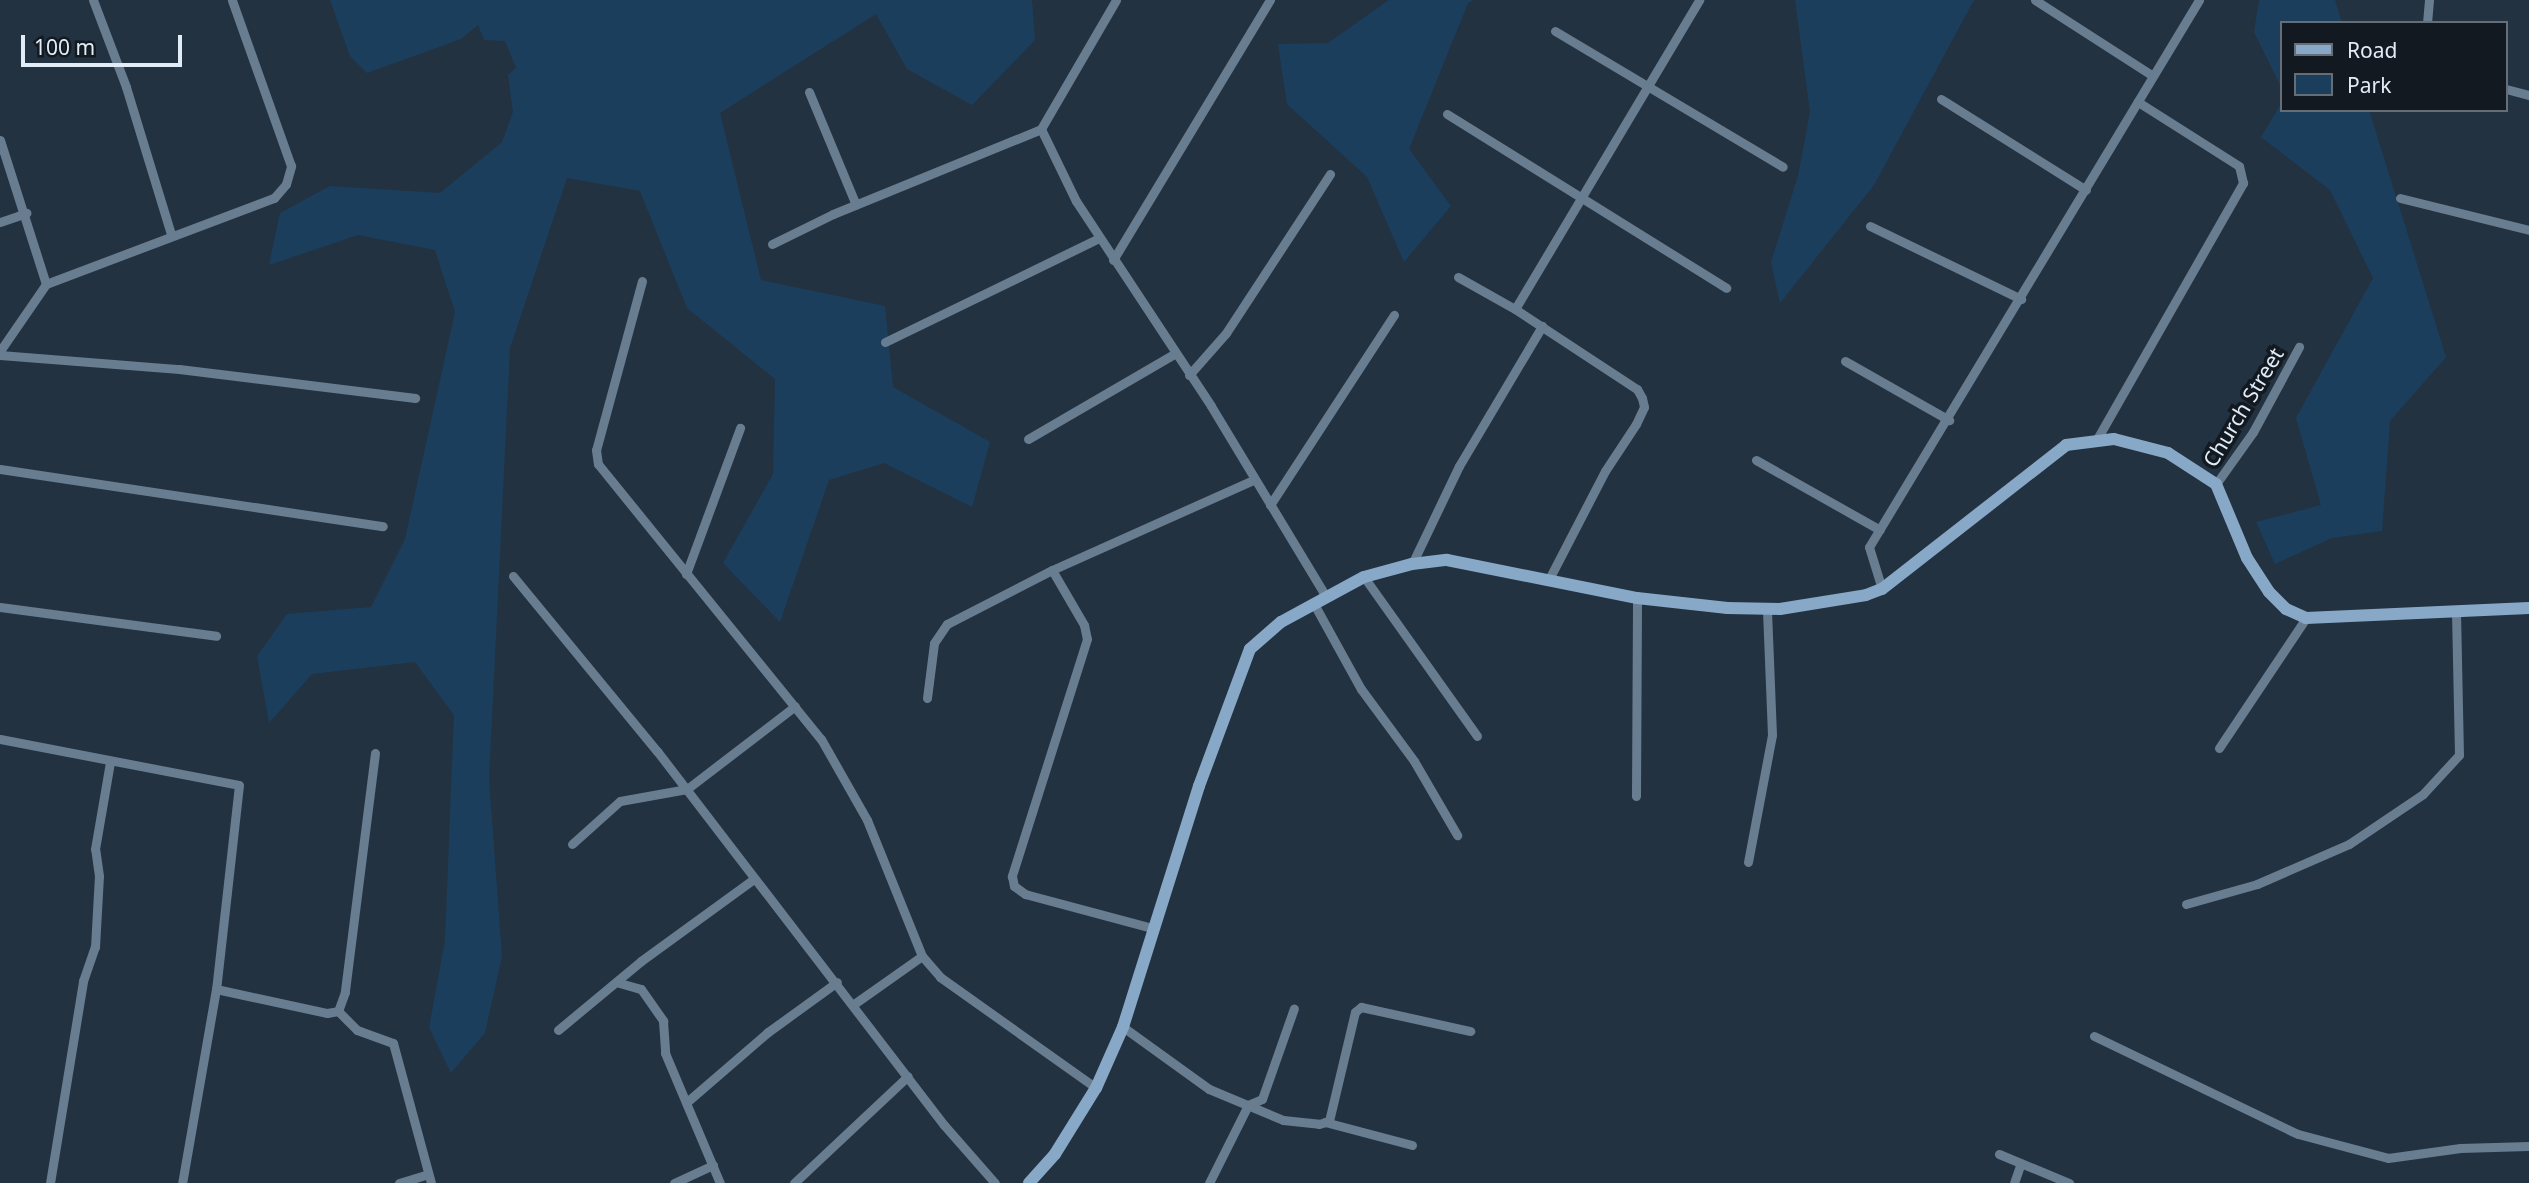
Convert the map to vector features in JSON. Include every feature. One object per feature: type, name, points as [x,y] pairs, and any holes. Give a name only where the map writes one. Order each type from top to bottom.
[{"type":"street","points":[[93,0],[126,87],[171,234]]},
{"type":"street","points":[[232,0],[291,166],[286,184],[275,198],[171,234],[46,284],[0,353],[179,369],[415,398]]},
{"type":"street","points":[[772,244],[856,205],[1041,129],[1116,0]]},
{"type":"street","points":[[1113,260],[1270,0]]},
{"type":"street","points":[[1515,309],[1579,197],[1699,0]]},
{"type":"street","points":[[2035,0],[2153,76]]},
{"type":"street","points":[[1882,589],[1870,554],[1880,530],[1949,420],[2199,0]]},
{"type":"street","points":[[2427,21],[2429,0]]},
{"type":"street","points":[[1555,31],[1783,167]]},
{"type":"street","points":[[2508,90],[2529,95]]},
{"type":"street","points":[[809,93],[856,205]]},
{"type":"street","points":[[1941,99],[2086,190]]},
{"type":"street","points":[[2097,439],[2243,183],[2239,166],[2138,102]]},
{"type":"street","points":[[1447,114],[1726,288]]},
{"type":"street","points":[[1041,129],[1099,238],[1270,505],[1320,601],[1361,689],[1414,761],[1457,835]]},
{"type":"street","points":[[0,140],[26,213],[46,284]]},
{"type":"street","points":[[1189,375],[1226,333],[1330,174]]},
{"type":"street","points":[[2400,198],[2529,230]]},
{"type":"street","points":[[0,222],[26,213]]},
{"type":"street","points":[[1870,226],[2021,299]]},
{"type":"street","points":[[885,342],[1099,238]]},
{"type":"street","points":[[1458,277],[1515,309],[1637,389],[1644,407],[1605,471],[1549,579]]},
{"type":"street","points":[[642,282],[596,450],[598,464],[821,739],[867,820],[922,956],[940,977],[1096,1087]]},
{"type":"street","points":[[1270,505],[1394,315]]},
{"type":"street","points":[[1412,564],[1459,466],[1542,326]]},
{"type":"street","name":"Church Street","points":[[2216,484],[2253,432],[2299,347]]},
{"type":"street","points":[[1028,439],[1174,354]]},
{"type":"street","points":[[1845,361],[1949,420]]},
{"type":"street","points":[[686,573],[740,428]]},
{"type":"street","points":[[1036,1181],[1096,1087],[1123,1027],[1152,928],[1199,786],[1250,649],[1281,622],[1364,577],[1412,564],[1447,560],[1637,598],[1767,610],[1882,589],[2043,461],[2066,445],[2097,439],[2136,442],[2168,453],[2216,484],[2247,558],[2269,592],[2286,609],[2306,618],[2529,608]]},
{"type":"street","points":[[1756,460],[1880,530]]},
{"type":"street","points":[[0,470],[383,526]]},
{"type":"street","points":[[927,698],[934,643],[947,624],[1052,570],[1255,479]]},
{"type":"street","points":[[1052,570],[1084,625],[1087,639],[1012,876],[1014,886],[1025,894],[1152,928]]},
{"type":"street","points":[[513,576],[687,789],[754,879],[995,1183]]},
{"type":"street","points":[[1364,577],[1477,736]]},
{"type":"street","points":[[1636,796],[1637,598]]},
{"type":"street","points":[[0,607],[216,636]]},
{"type":"street","points":[[1748,862],[1772,736],[1767,610]]},
{"type":"street","points":[[2186,904],[2256,884],[2348,844],[2432,784],[2461,747],[2456,613]]},
{"type":"street","points":[[2219,748],[2306,618]]},
{"type":"street","points":[[572,844],[620,801],[687,789],[795,706]]},
{"type":"street","points":[[0,738],[85,752],[110,762],[239,785],[216,989],[183,1183]]},
{"type":"street","points":[[338,1011],[345,992],[375,753]]},
{"type":"street","points":[[50,1183],[83,981],[95,947],[99,876],[95,849],[110,762]]},
{"type":"street","points":[[558,1031],[616,982],[754,879]]},
{"type":"street","points":[[854,1004],[922,956]]},
{"type":"street","points":[[616,982],[640,989],[663,1021],[665,1053],[688,1101],[720,1183]]},
{"type":"street","points":[[688,1101],[768,1032],[837,982]]},
{"type":"street","points":[[216,989],[327,1013],[338,1011]]},
{"type":"street","points":[[1325,1122],[1339,1091],[1355,1012],[1361,1007],[1470,1031]]},
{"type":"street","points":[[1209,1183],[1248,1105],[1262,1099],[1294,1008]]},
{"type":"street","points":[[338,1011],[357,1030],[393,1043],[430,1178],[399,1183]]},
{"type":"street","points":[[1123,1027],[1209,1088],[1283,1120],[1325,1122],[1412,1146]]},
{"type":"street","points":[[2094,1036],[2298,1134],[2388,1158],[2460,1148],[2529,1146]]},
{"type":"street","points":[[794,1183],[908,1076]]},
{"type":"street","points":[[1999,1154],[2069,1183]]},
{"type":"street","points":[[2014,1183],[2021,1163]]},
{"type":"street","points":[[674,1183],[713,1165]]},
{"type":"green space","points":[[330,0],[1032,0],[1035,40],[972,105],[907,69],[876,14],[720,113],[761,280],[885,306],[893,387],[990,442],[972,507],[884,463],[829,480],[780,622],[723,563],[773,474],[775,379],[687,308],[640,191],[567,178],[510,348],[489,779],[502,956],[485,1033],[451,1073],[429,1028],[445,940],[454,715],[415,662],[312,674],[269,723],[257,656],[287,614],[371,607],[405,539],[455,312],[435,250],[358,235],[269,265],[280,213],[330,186],[440,193],[502,142],[513,112],[508,75],[516,68],[505,41],[484,40],[478,25],[461,39],[367,73],[350,56]]},
{"type":"green space","points":[[1389,0],[1474,0],[1468,3],[1409,149],[1451,206],[1404,262],[1367,177],[1287,104],[1278,44],[1328,43]]},
{"type":"green space","points":[[1795,0],[1974,0],[1874,185],[1780,303],[1771,262],[1798,176],[1810,112]]},
{"type":"green space","points":[[2259,0],[2335,0],[2341,21],[2280,21],[2280,85],[2254,32]]},
{"type":"green space","points":[[2280,105],[2280,112],[2370,112],[2446,357],[2390,421],[2382,531],[2332,538],[2275,564],[2256,522],[2321,505],[2296,418],[2373,278],[2330,190],[2261,137]]}]
